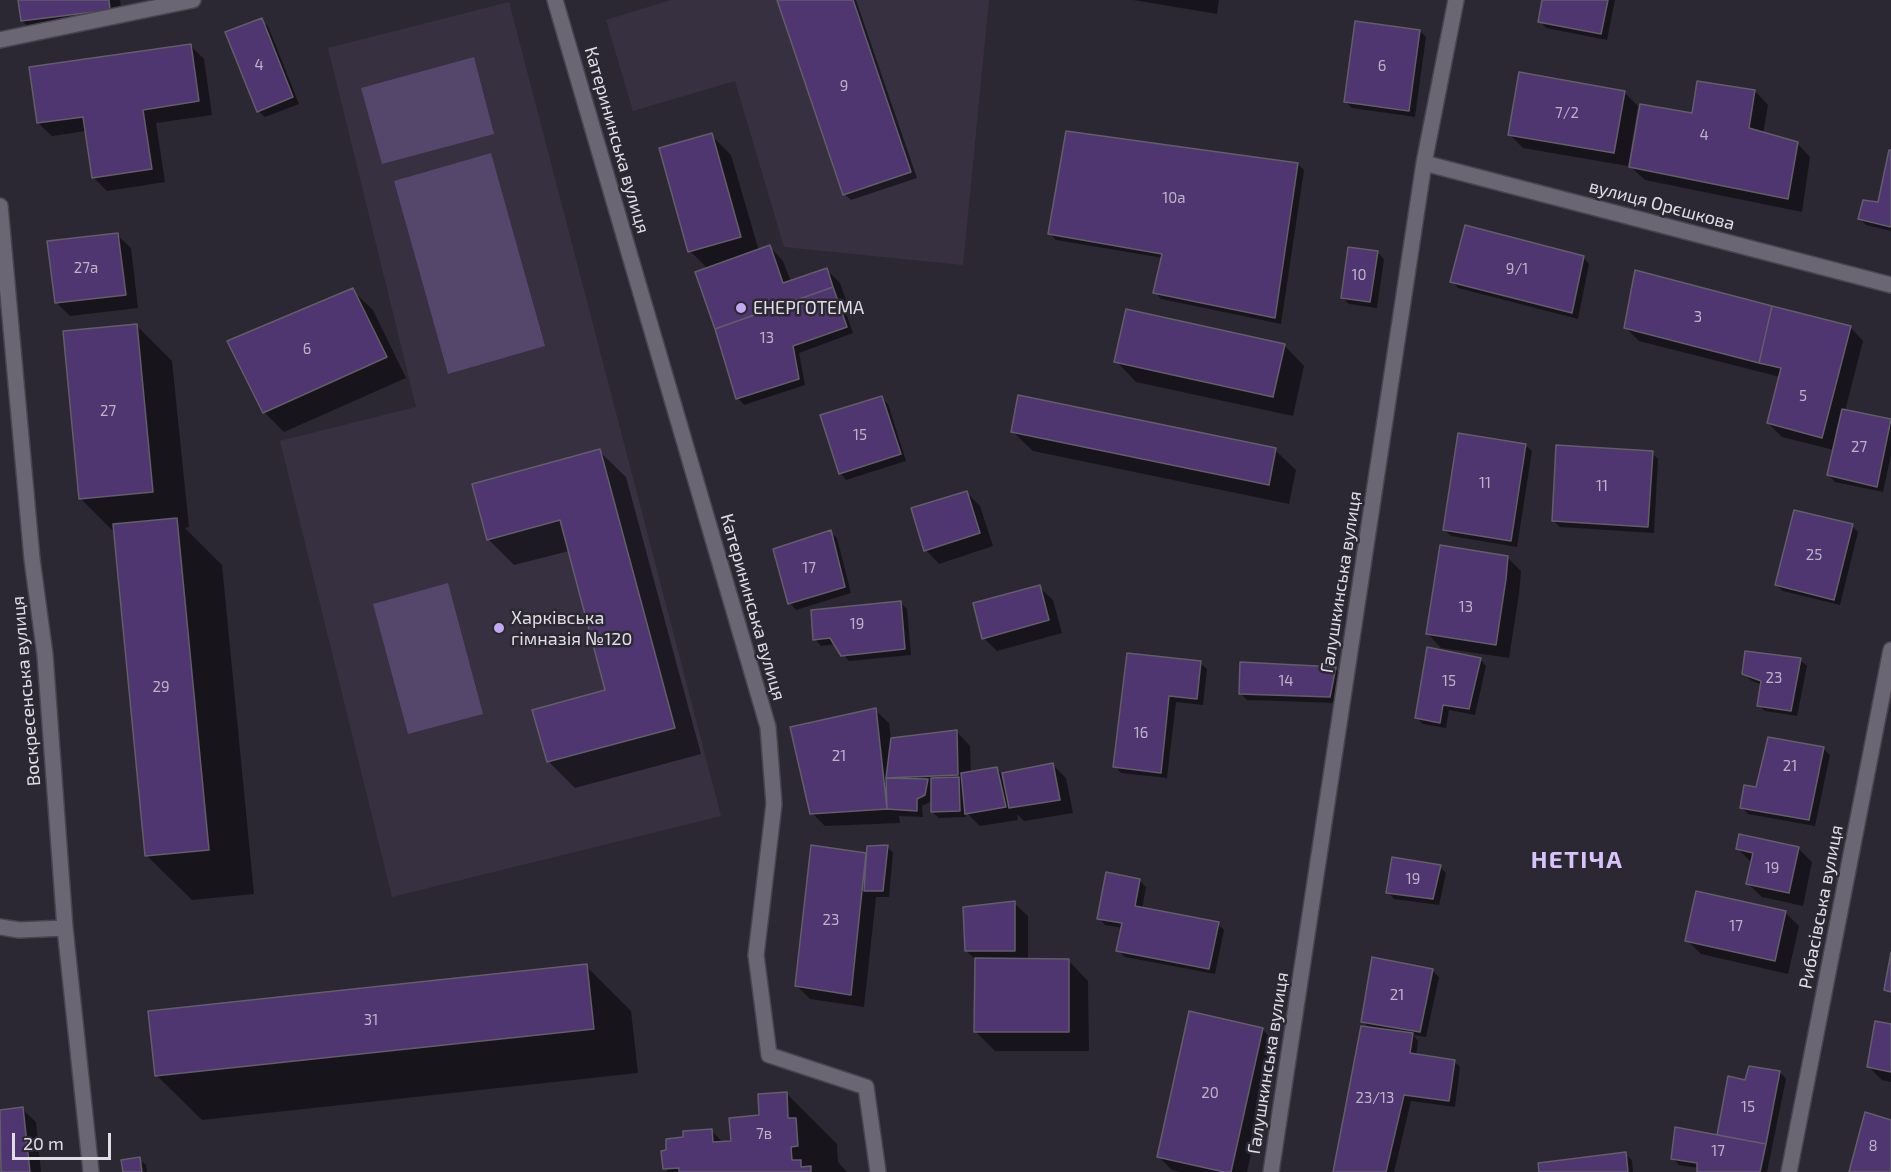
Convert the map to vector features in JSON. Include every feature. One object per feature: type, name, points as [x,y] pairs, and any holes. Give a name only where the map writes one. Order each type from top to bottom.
[{"type":"street","points":[[0,40],[193,0]]},
{"type":"street","name":"Катерининська вулиця","points":[[555,0],[768,727],[774,804],[756,955],[769,1055],[866,1087],[878,1172]]},
{"type":"street","name":"Галушкинська вулиця","points":[[1271,1172],[1424,163],[1456,0]]},
{"type":"street","name":"вулиця Орєшкова","points":[[1424,163],[1891,285]]},
{"type":"street","name":"Воскресенська вулиця","points":[[0,206],[32,559],[45,655],[65,928],[91,1172]]},
{"type":"street","name":"Рибасівська вулиця","points":[[1789,1172],[1891,650]]},
{"type":"street","points":[[0,927],[20,930],[65,928]]},
{"type":"shaded area","points":[[671,0],[989,0],[963,265],[784,247],[735,81],[633,111],[606,20]]},
{"type":"shaded area","name":"Харківська гімназія №120","points":[[509,2],[721,816],[392,897],[280,441],[416,407],[328,48]]},
{"type":"shaded area","points":[[474,57],[494,134],[382,164],[361,88]]},
{"type":"shaded area","points":[[491,153],[545,346],[448,374],[394,181]]},
{"type":"shaded area","points":[[448,583],[483,714],[408,734],[373,604]]},
{"type":"building","points":[[18,0],[109,0],[110,10],[21,21]]},
{"type":"building","points":[[777,0],[853,0],[911,172],[843,195]]},
{"type":"building","points":[[1542,0],[1608,0],[1601,34],[1538,22]]},
{"type":"building","points":[[262,18],[293,97],[257,112],[225,32]]},
{"type":"building","points":[[1355,21],[1420,30],[1409,111],[1344,102]]},
{"type":"building","points":[[191,44],[199,101],[143,110],[152,169],[92,178],[83,117],[37,123],[29,67]]},
{"type":"building","points":[[1519,72],[1625,91],[1614,153],[1508,135]]},
{"type":"building","points":[[1697,81],[1755,90],[1749,128],[1798,142],[1788,199],[1629,167],[1640,104],[1692,113]]},
{"type":"building","points":[[1066,131],[1298,163],[1275,318],[1153,293],[1162,254],[1048,234]]},
{"type":"building","points":[[712,133],[741,237],[688,252],[659,148]]},
{"type":"building","points":[[1889,150],[1891,150],[1891,227],[1858,219],[1863,200],[1878,202]]},
{"type":"building","points":[[1465,225],[1584,256],[1572,313],[1450,282]]},
{"type":"building","points":[[118,233],[126,295],[55,303],[47,241]]},
{"type":"building","name":"ЕНЕРГОТЕМА","points":[[770,245],[783,283],[827,268],[833,287],[715,329],[695,272]]},
{"type":"building","points":[[1348,247],[1378,251],[1370,302],[1341,298]]},
{"type":"building","points":[[1635,270],[1772,306],[1759,363],[1624,328]]},
{"type":"building","points":[[833,287],[847,327],[793,346],[799,379],[736,399],[715,329]]},
{"type":"building","points":[[353,288],[387,357],[263,413],[227,341]]},
{"type":"building","points":[[1772,306],[1851,326],[1822,438],[1767,423],[1781,368],[1759,363]]},
{"type":"building","points":[[1126,309],[1285,344],[1273,397],[1114,362]]},
{"type":"building","points":[[137,324],[153,492],[79,499],[63,331]]},
{"type":"building","points":[[1018,395],[1276,448],[1269,485],[1011,432]]},
{"type":"building","points":[[882,396],[901,454],[839,474],[820,415]]},
{"type":"building","points":[[1842,409],[1891,419],[1877,487],[1827,475]]},
{"type":"building","points":[[1458,433],[1526,444],[1511,541],[1443,530]]},
{"type":"building","points":[[1556,445],[1653,451],[1648,527],[1552,521]]},
{"type":"building","points":[[600,449],[675,728],[547,762],[532,710],[605,690],[560,520],[487,540],[472,484]]},
{"type":"building","points":[[967,491],[980,533],[924,551],[911,508]]},
{"type":"building","points":[[1794,510],[1853,524],[1834,600],[1775,585]]},
{"type":"building","points":[[177,518],[209,850],[145,856],[113,524]]},
{"type":"building","points":[[831,530],[845,587],[788,604],[773,549]]},
{"type":"building","points":[[1440,545],[1508,556],[1496,645],[1426,634]]},
{"type":"building","points":[[1040,585],[1049,620],[982,639],[973,603]]},
{"type":"building","points":[[901,601],[905,649],[841,656],[830,638],[813,640],[811,610]]},
{"type":"building","points":[[1427,647],[1481,658],[1469,709],[1443,705],[1440,723],[1415,718]]},
{"type":"building","points":[[1745,651],[1801,658],[1791,711],[1757,706],[1761,681],[1742,674]]},
{"type":"building","points":[[1127,653],[1201,661],[1197,699],[1169,696],[1161,773],[1113,767]]},
{"type":"building","points":[[1240,662],[1336,667],[1330,697],[1239,694]]},
{"type":"building","points":[[876,708],[887,809],[810,814],[790,727]]},
{"type":"building","points":[[957,730],[958,775],[886,778],[891,738]]},
{"type":"building","points":[[1768,737],[1824,747],[1809,820],[1740,808],[1744,785],[1756,787]]},
{"type":"building","points":[[1053,763],[1060,800],[1009,808],[1002,773]]},
{"type":"building","points":[[997,767],[1006,807],[965,814],[961,773]]},
{"type":"building","points":[[959,777],[960,811],[931,812],[931,778]]},
{"type":"building","points":[[886,778],[928,779],[925,795],[917,799],[917,811],[887,809]]},
{"type":"building","points":[[1739,834],[1799,847],[1789,893],[1746,884],[1753,853],[1736,849]]},
{"type":"building","points":[[811,845],[866,853],[851,995],[795,986]]},
{"type":"building","points":[[888,845],[883,891],[864,891],[867,846]]},
{"type":"building","points":[[1392,857],[1441,865],[1433,899],[1386,893]]},
{"type":"building","points":[[1106,872],[1140,879],[1135,906],[1219,922],[1209,969],[1116,951],[1122,923],[1097,919]]},
{"type":"building","points":[[1696,891],[1786,911],[1775,961],[1685,941]]},
{"type":"building","points":[[1015,901],[1015,951],[965,951],[963,907]]},
{"type":"building","points":[[1891,952],[1891,992],[1884,990]]},
{"type":"building","points":[[1372,957],[1433,969],[1420,1032],[1361,1022]]},
{"type":"building","points":[[975,958],[1069,959],[1069,1032],[974,1032]]},
{"type":"building","points":[[587,964],[594,1029],[155,1076],[148,1011]]},
{"type":"building","points":[[1189,1011],[1263,1028],[1231,1172],[1157,1157]]},
{"type":"building","points":[[1875,1021],[1891,1024],[1891,1072],[1867,1067]]},
{"type":"building","points":[[1361,1026],[1413,1033],[1410,1053],[1455,1060],[1449,1101],[1404,1095],[1386,1172],[1333,1172]]},
{"type":"building","points":[[1749,1066],[1780,1071],[1766,1144],[1717,1135],[1728,1076],[1745,1080]]},
{"type":"building","points":[[787,1092],[788,1118],[796,1118],[798,1146],[791,1147],[792,1160],[801,1160],[801,1167],[811,1166],[811,1172],[679,1172],[679,1168],[663,1169],[661,1151],[666,1150],[666,1139],[683,1137],[683,1131],[712,1129],[713,1142],[731,1141],[729,1118],[759,1115],[758,1094]]},
{"type":"building","points":[[23,1107],[30,1172],[1,1172],[0,1110]]},
{"type":"building","points":[[1865,1112],[1891,1120],[1891,1172],[1849,1172]]},
{"type":"building","points":[[1675,1127],[1766,1144],[1760,1172],[1697,1172],[1697,1163],[1671,1159]]},
{"type":"building","points":[[1626,1152],[1628,1172],[1539,1172],[1538,1163]]},
{"type":"building","points":[[140,1157],[142,1172],[123,1172],[121,1160]]},
{"type":"place","name":"ЕНЕРГОТЕМА","points":[[741,308]]},
{"type":"place","name":"Харківська гімназія №120","points":[[499,628]]},
{"type":"district","name":"НЕТІЧА","points":[[1577,860]]}]
